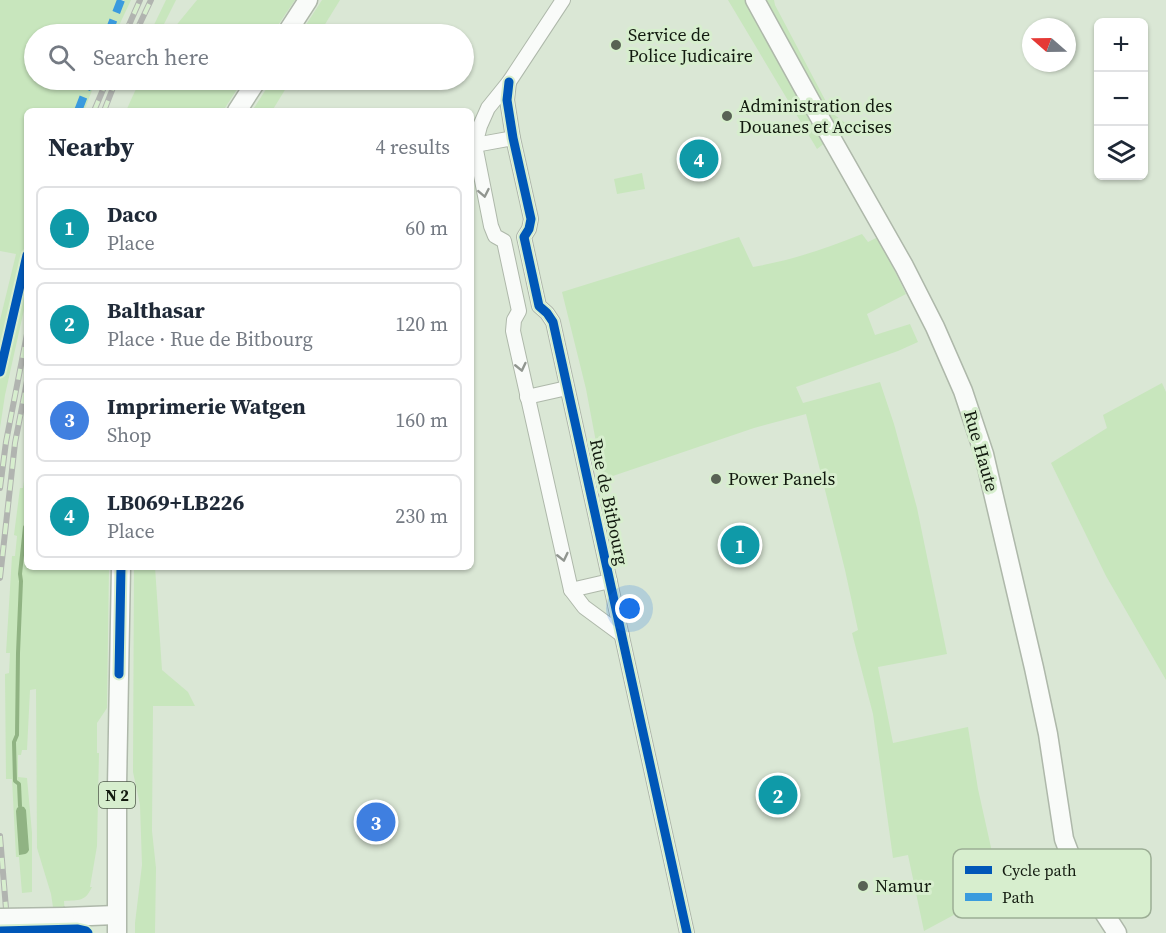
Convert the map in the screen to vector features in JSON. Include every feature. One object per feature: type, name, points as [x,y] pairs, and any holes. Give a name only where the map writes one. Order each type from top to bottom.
[{"type":"main road","points":[[292,24],[308,0]]},
{"type":"main road","name":"Rue Haute","points":[[755,0],[904,266],[935,327],[963,391],[984,454],[1034,668],[1048,734],[1064,839],[1068,849]]},
{"type":"main road","points":[[239,108],[251,90]]},
{"type":"main road","name":"N 2","points":[[116,924],[121,570]]},
{"type":"main road","points":[[0,918],[65,916],[116,924]]},
{"type":"main road","name":"Rue Haute","points":[[1107,918],[1117,933]]},
{"type":"street","points":[[524,237],[504,241],[495,236],[490,226],[475,146],[488,108],[509,82],[563,0]]},
{"type":"street","name":"Rue de Bitbourg","points":[[509,82],[507,100],[513,138],[531,219],[524,237],[540,306],[553,322],[687,933]]},
{"type":"street","points":[[475,146],[513,138]]},
{"type":"street","points":[[504,241],[519,310],[514,320],[513,331],[571,590],[584,607],[622,635]]},
{"type":"street","points":[[512,277],[532,272]]},
{"type":"street","points":[[519,310],[540,306]]},
{"type":"street","points":[[527,397],[567,388]]},
{"type":"street","name":"Rue de Bitbourg","points":[[571,590],[610,581]]},
{"type":"shaded area","points":[[0,0],[117,0],[121,10],[124,0],[131,0],[120,24],[24,24],[24,90],[92,90],[85,108],[24,108],[24,310],[0,428],[0,320],[16,254],[0,251]]},
{"type":"shaded area","points":[[166,0],[176,0],[164,24],[154,24]]},
{"type":"shaded area","points":[[197,0],[295,0],[279,24],[177,24]]},
{"type":"shaded area","points":[[322,0],[340,0],[325,24],[306,24]]},
{"type":"shaded area","points":[[728,0],[774,0],[832,113],[848,125],[817,149]]},
{"type":"shaded area","points":[[135,90],[237,90],[225,108],[127,108]]},
{"type":"shaded area","points":[[266,90],[285,90],[274,108],[254,108]]},
{"type":"shaded area","points":[[642,173],[645,189],[617,194],[614,179]]},
{"type":"shaded area","points":[[862,234],[868,242],[878,237],[906,294],[867,314],[875,335],[910,324],[918,342],[796,387],[803,403],[880,382],[917,508],[947,654],[878,667],[893,743],[968,727],[978,789],[991,849],[953,849],[953,915],[924,931],[908,855],[893,858],[873,714],[852,633],[858,630],[806,414],[754,428],[604,479],[586,389],[562,292],[739,237],[753,267],[808,254]]},
{"type":"shaded area","points":[[1162,383],[1166,392],[1166,680],[1106,576],[1051,463],[1107,428],[1103,415]]},
{"type":"shaded area","points":[[24,481],[24,570],[109,570],[107,708],[97,723],[97,753],[99,753],[97,846],[90,887],[92,887],[84,898],[64,901],[66,932],[80,933],[57,933],[51,894],[37,848],[36,689],[30,690],[27,750],[22,750],[21,755],[18,755],[18,777],[27,778],[32,833],[32,892],[22,893],[19,857],[16,857],[12,779],[6,779],[5,674],[9,673],[10,653],[6,653],[12,556],[15,556],[17,536],[14,535],[20,488],[23,488]]},
{"type":"shaded area","points":[[134,570],[155,570],[162,670],[188,692],[195,706],[153,706],[152,831],[156,868],[155,933],[135,933],[142,865],[140,805],[133,772]]},
{"type":"shaded area","points":[[20,806],[26,810],[29,850],[26,854],[19,855],[16,811]]},
{"type":"waterway","points":[[20,806],[19,784],[15,781],[14,742],[17,735],[20,574],[24,536]]},
{"type":"railway","points":[[129,24],[140,0]]},
{"type":"railway","points":[[140,24],[151,0]]},
{"type":"railway","points":[[95,108],[103,90]]},
{"type":"railway","points":[[105,108],[112,90]]},
{"type":"railway","points":[[0,488],[6,442],[24,349]]},
{"type":"railway","points":[[0,578],[15,443],[24,396]]},
{"type":"railway","points":[[0,836],[8,933]]},
{"type":"marked path","points":[[112,24],[121,0]]},
{"type":"marked path","points":[[79,108],[86,90]]},
{"type":"cycle path","points":[[509,82],[507,100],[513,138],[531,219],[524,237],[539,306],[553,322],[687,933]]},
{"type":"cycle path","points":[[0,372],[24,268]]},
{"type":"cycle path","points":[[119,674],[121,570]]},
{"type":"cycle path","points":[[0,931],[77,929],[88,933]]},
{"type":"place","name":"Service de Police Judicaire","points":[[616,45]]},
{"type":"place","name":"Administration des Douanes et Accises","points":[[727,116]]},
{"type":"place","name":"LB069+LB226","points":[[699,159]]},
{"type":"place","name":"Power Panels","points":[[716,479]]},
{"type":"place","name":"Daco","points":[[740,545]]},
{"type":"place","name":"Balthasar","points":[[778,795]]},
{"type":"place","name":"Imprimerie Watgen","points":[[376,822]]},
{"type":"place","name":"Namur","points":[[863,886]]}]
